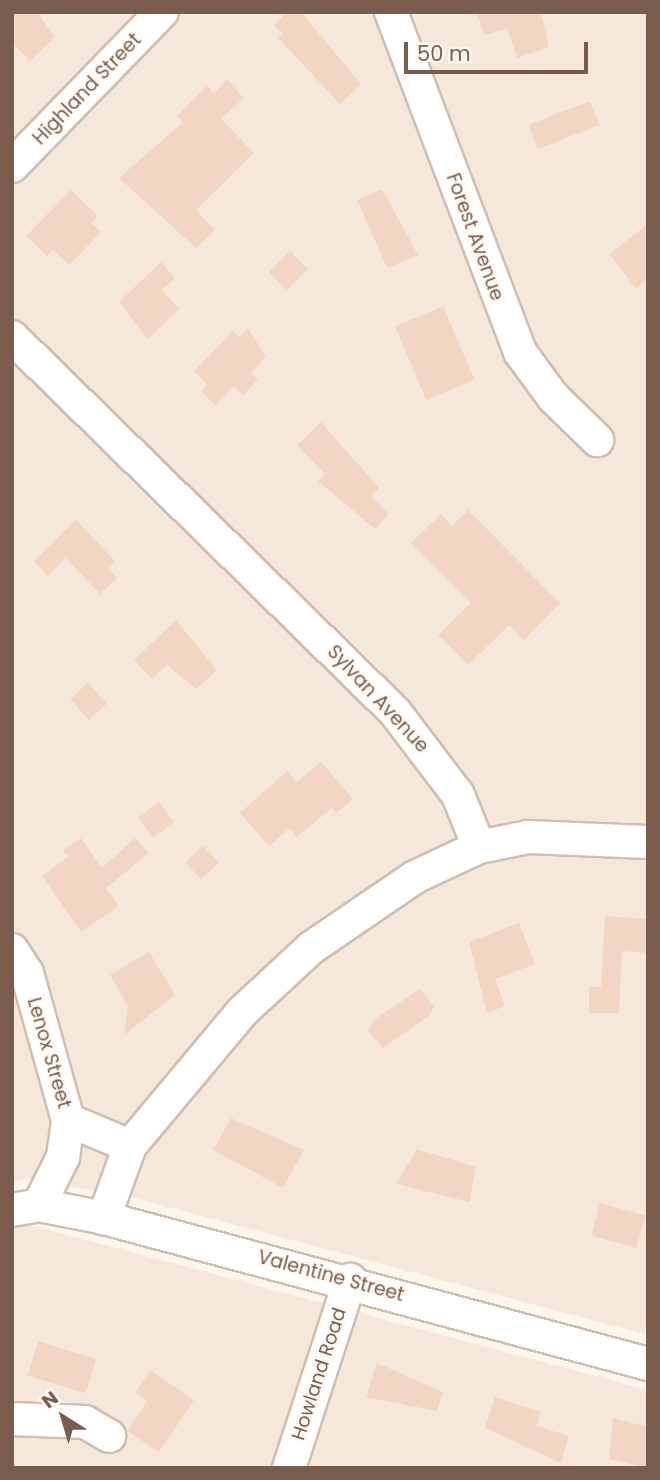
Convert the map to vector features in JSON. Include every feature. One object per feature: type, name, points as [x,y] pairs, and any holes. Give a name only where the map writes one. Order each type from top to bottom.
[{"type":"street","name":"Highland Street","points":[[17,151],[162,12]]},
{"type":"street","name":"Forest Avenue","points":[[391,12],[520,352],[552,397],[597,440]]},
{"type":"street","name":"Sylvan Avenue","points":[[12,337],[395,712],[458,795],[479,847]]},
{"type":"street","points":[[104,1218],[130,1146],[242,1012],[311,948],[415,877],[479,847],[528,837],[648,842]]},
{"type":"street","name":"Lenox Street","points":[[12,950],[27,973],[68,1120],[63,1157],[26,1208]]},
{"type":"street","name":"Lenox Street","points":[[68,1120],[130,1146]]},
{"type":"street","name":"Valentine Street","points":[[26,1208],[104,1218],[350,1280],[648,1364]]},
{"type":"street","name":"Howland Road","points":[[289,1468],[350,1280]]},
{"type":"street","points":[[12,1419],[85,1422],[109,1436]]},
{"type":"shaded area","points":[[12,12],[648,12],[648,1335],[134,1198],[26,1178],[12,1183]]},
{"type":"shaded area","points":[[23,1223],[648,1390],[648,1468],[12,1468],[12,1227]]},
{"type":"building","points":[[12,12],[37,12],[55,37],[30,61],[12,43]]},
{"type":"building","points":[[287,12],[301,12],[361,84],[340,104],[278,38],[282,34],[274,25]]},
{"type":"building","points":[[477,12],[541,12],[549,47],[517,58],[507,28],[484,35]]},
{"type":"building","points":[[227,80],[244,98],[221,119],[254,153],[196,210],[215,230],[196,248],[119,178],[183,122],[177,116],[207,86],[214,93]]},
{"type":"building","points":[[590,101],[599,125],[538,149],[528,125]]},
{"type":"building","points":[[382,189],[418,255],[387,268],[357,200]]},
{"type":"building","points":[[71,190],[98,216],[91,223],[101,232],[69,265],[53,250],[47,256],[26,236]]},
{"type":"building","points":[[648,224],[648,278],[636,288],[609,254]]},
{"type":"building","points":[[290,251],[308,269],[286,290],[269,272]]},
{"type":"building","points":[[161,262],[175,278],[162,290],[179,309],[148,339],[119,302]]},
{"type":"building","points":[[443,306],[474,380],[426,400],[395,326]]},
{"type":"building","points":[[248,328],[266,357],[251,373],[258,379],[243,395],[234,386],[215,405],[201,391],[207,384],[194,371],[233,331],[239,337]]},
{"type":"building","points":[[321,422],[379,488],[371,496],[389,514],[375,529],[318,481],[325,474],[297,445]]},
{"type":"building","points":[[468,510],[560,603],[524,640],[509,625],[468,665],[438,635],[471,603],[411,543],[441,514],[452,526]]},
{"type":"building","points":[[76,520],[115,561],[108,568],[117,578],[100,594],[66,558],[48,576],[34,561]]},
{"type":"building","points":[[176,620],[217,670],[196,689],[167,665],[152,679],[134,660]]},
{"type":"building","points":[[88,683],[107,704],[89,720],[70,699]]},
{"type":"building","points":[[321,762],[353,799],[336,813],[332,808],[297,837],[290,828],[269,846],[240,813],[287,771],[297,782]]},
{"type":"building","points":[[159,802],[174,822],[153,838],[138,818]]},
{"type":"building","points":[[81,838],[102,868],[135,838],[149,853],[106,888],[119,906],[81,932],[42,876],[68,857],[63,850]]},
{"type":"building","points":[[203,846],[219,863],[201,879],[185,862]]},
{"type":"building","points":[[605,916],[648,919],[648,953],[622,951],[619,1013],[589,1013],[589,987],[601,987]]},
{"type":"building","points":[[519,923],[535,964],[495,979],[505,1006],[487,1013],[469,942]]},
{"type":"building","points":[[149,952],[175,995],[124,1035],[128,1006],[110,975]]},
{"type":"building","points":[[420,989],[434,1007],[429,1016],[383,1048],[368,1031],[375,1019]]},
{"type":"building","points":[[231,1118],[304,1150],[283,1188],[213,1150]]},
{"type":"building","points":[[417,1149],[476,1167],[469,1202],[396,1184]]},
{"type":"building","points":[[600,1203],[645,1215],[637,1248],[591,1236]]},
{"type":"building","points":[[38,1341],[96,1359],[86,1393],[27,1375]]},
{"type":"building","points":[[377,1363],[443,1392],[437,1411],[366,1397]]},
{"type":"building","points":[[150,1370],[194,1400],[159,1452],[127,1431],[147,1401],[135,1393]]},
{"type":"building","points":[[495,1397],[541,1412],[537,1426],[569,1436],[561,1463],[485,1428]]},
{"type":"building","points":[[613,1418],[648,1427],[648,1468],[609,1459]]}]
